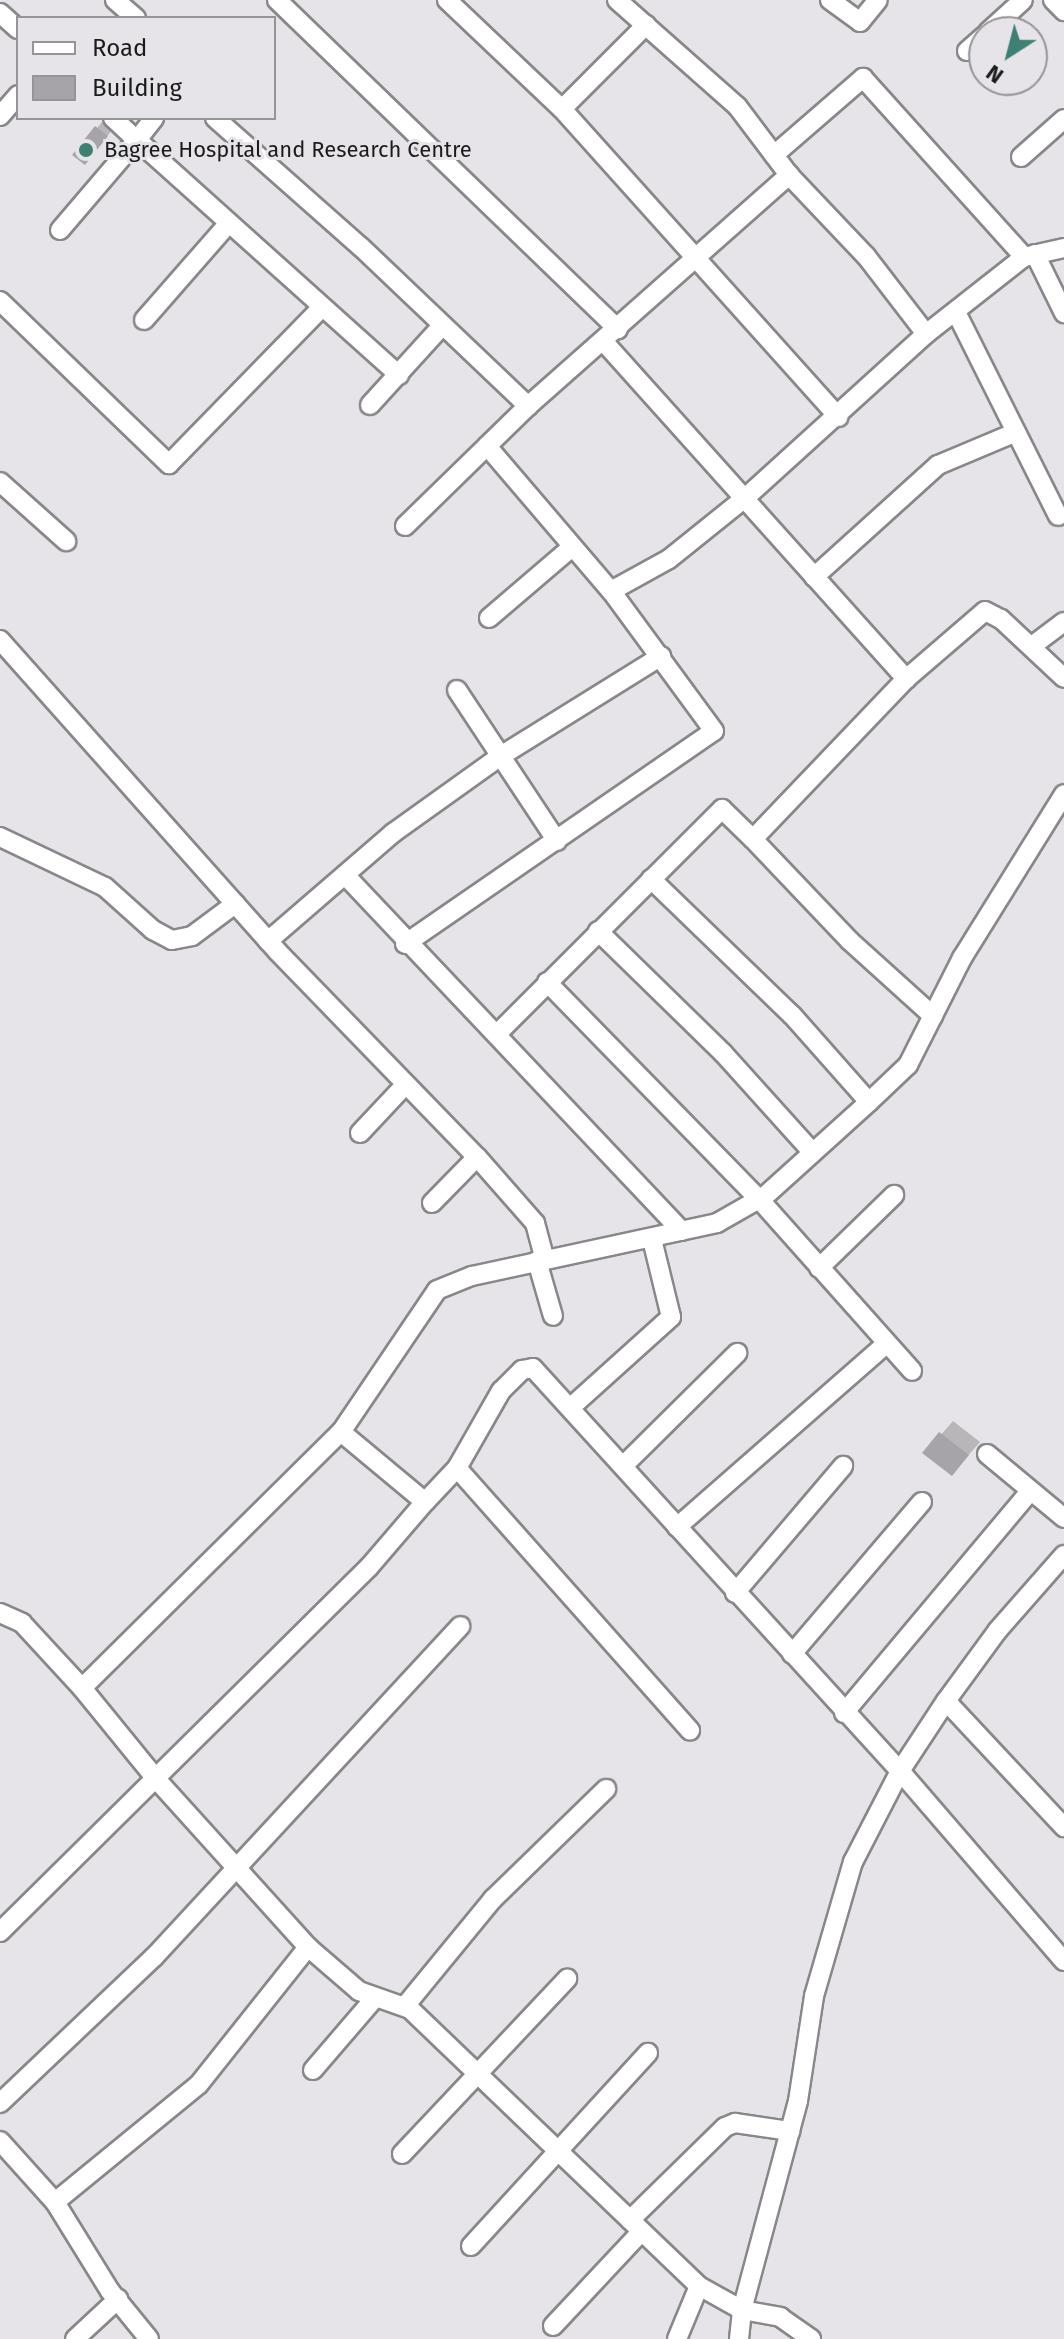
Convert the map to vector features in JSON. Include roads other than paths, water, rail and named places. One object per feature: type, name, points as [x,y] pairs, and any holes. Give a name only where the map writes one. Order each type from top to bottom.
[{"type":"street","points":[[115,0],[134,16]]},
{"type":"street","points":[[277,0],[611,336],[745,498],[906,679]]},
{"type":"street","points":[[447,0],[562,109],[838,417]]},
{"type":"street","points":[[617,0],[737,106],[789,175],[866,256],[926,334]]},
{"type":"street","points":[[830,0],[860,22],[878,0]]},
{"type":"street","points":[[1006,16],[1023,0]]},
{"type":"street","points":[[1053,0],[1064,11]]},
{"type":"street","points":[[0,13],[16,27]]},
{"type":"street","points":[[562,109],[646,25]]},
{"type":"street","points":[[774,155],[863,78],[1030,256],[1064,313]]},
{"type":"street","points":[[0,116],[16,97]]},
{"type":"street","points":[[1021,157],[1064,119]]},
{"type":"street","points":[[115,120],[399,375]]},
{"type":"street","points":[[60,230],[152,120]]},
{"type":"street","points":[[217,120],[361,247],[441,327],[528,406]]},
{"type":"street","points":[[405,526],[528,406],[611,336],[789,175]]},
{"type":"street","points":[[144,320],[228,224]]},
{"type":"street","points":[[611,591],[669,559],[745,498],[838,417],[926,334],[1030,256],[1064,248]]},
{"type":"street","points":[[0,301],[169,464],[322,307]]},
{"type":"street","points":[[956,312],[1058,516]]},
{"type":"street","points":[[370,405],[441,327]]},
{"type":"street","points":[[814,577],[938,465],[1014,433]]},
{"type":"street","points":[[405,944],[714,731],[611,591],[487,446]]},
{"type":"street","points":[[0,482],[66,541]]},
{"type":"street","points":[[489,618],[572,547]]},
{"type":"street","points":[[753,839],[906,679],[985,611],[1032,646],[1064,678]]},
{"type":"street","points":[[1032,646],[1064,622]]},
{"type":"street","points":[[0,640],[268,941],[477,1157],[535,1223],[553,1316]]},
{"type":"street","points":[[268,941],[345,875],[499,757],[661,656]]},
{"type":"street","points":[[457,690],[557,841]]},
{"type":"street","points":[[82,1688],[341,1432],[437,1290],[541,1260],[717,1223],[759,1199],[869,1102],[908,1065],[962,958],[1064,794]]},
{"type":"street","points":[[498,1033],[722,809],[850,941],[933,1016]]},
{"type":"street","points":[[0,837],[105,887],[172,940],[192,936],[235,904]]},
{"type":"street","points":[[345,875],[405,944],[498,1033],[682,1231]]},
{"type":"street","points":[[651,879],[792,1015],[869,1102]]},
{"type":"street","points":[[598,931],[723,1053],[812,1152]]},
{"type":"street","points":[[547,982],[759,1199],[912,1371]]},
{"type":"street","points":[[360,1133],[405,1085]]},
{"type":"street","points":[[432,1203],[477,1157]]},
{"type":"street","points":[[819,1268],[894,1195]]},
{"type":"street","points":[[570,1408],[671,1317],[652,1239]]},
{"type":"street","points":[[677,1527],[886,1344]]},
{"type":"street","points":[[623,1466],[737,1353]]},
{"type":"street","points":[[0,1932],[369,1567],[457,1468],[501,1391],[522,1370],[533,1368],[900,1771],[1064,1961]]},
{"type":"street","points":[[341,1432],[425,1502]]},
{"type":"street","points":[[987,1454],[1064,1518]]},
{"type":"street","points":[[735,1593],[843,1466]]},
{"type":"street","points":[[457,1468],[690,1730]]},
{"type":"street","points":[[844,1713],[1030,1491]]},
{"type":"street","points":[[792,1654],[922,1502]]},
{"type":"street","points":[[739,2339],[742,2310],[790,2131],[814,1996],[853,1862],[900,1771],[946,1701],[998,1630],[1064,1555]]},
{"type":"street","points":[[0,1613],[22,1623],[82,1688],[157,1780],[308,1947],[374,1999],[405,2006],[699,2286],[742,2310],[780,2317],[811,2339]]},
{"type":"street","points":[[0,2103],[154,1957],[460,1626]]},
{"type":"street","points":[[946,1701],[1064,1827]]},
{"type":"street","points":[[405,2006],[493,1899],[606,1789]]},
{"type":"street","points":[[55,2202],[199,2084],[308,1947]]},
{"type":"street","points":[[402,2154],[567,1979]]},
{"type":"street","points":[[313,2070],[374,1999]]},
{"type":"street","points":[[471,2246],[648,2053]]},
{"type":"street","points":[[553,2326],[636,2226],[725,2127],[735,2123],[790,2131]]},
{"type":"street","points":[[0,2141],[55,2202],[118,2299],[149,2339]]},
{"type":"street","points":[[677,2339],[699,2286]]},
{"type":"street","points":[[76,2339],[118,2299]]},
{"type":"place","name":"Bagree Hospital and Research Centre","points":[[86,150]]}]
